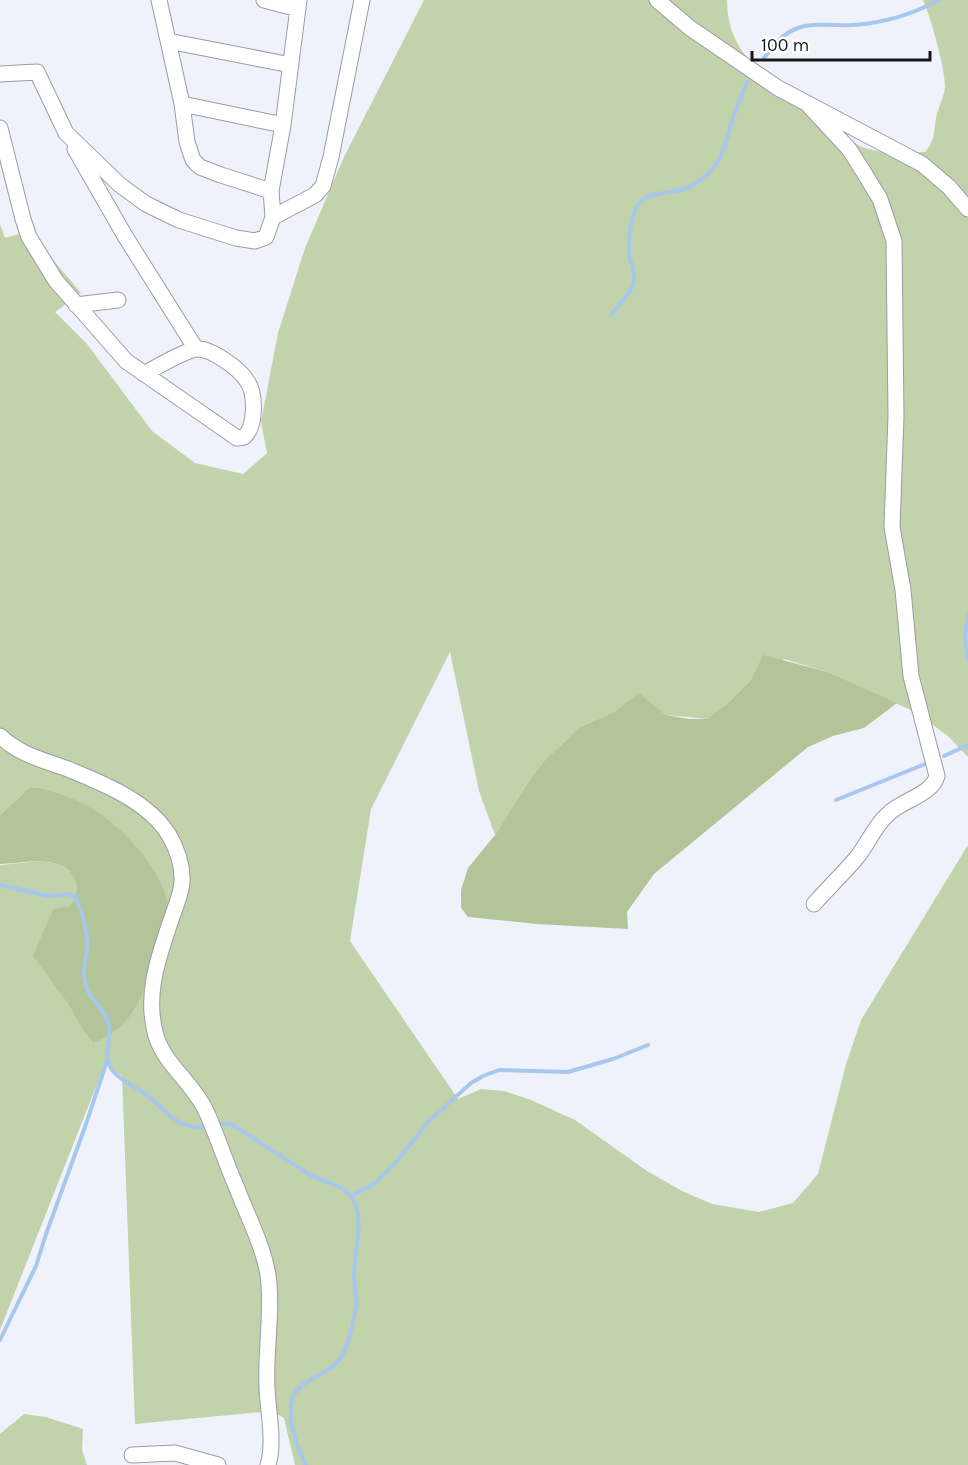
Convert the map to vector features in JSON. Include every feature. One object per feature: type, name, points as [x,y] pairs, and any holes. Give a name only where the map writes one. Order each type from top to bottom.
[{"type":"street","points":[[159,0],[182,104],[187,142],[193,160],[200,167],[271,191]]},
{"type":"street","points":[[66,133],[120,185],[146,204],[179,220],[228,237],[255,241],[266,237],[273,217],[271,191],[283,125],[299,4],[264,0]]},
{"type":"street","points":[[273,217],[315,195],[323,186],[331,157],[362,0]]},
{"type":"street","points":[[657,0],[690,28],[778,88],[921,164],[949,187],[968,209]]},
{"type":"street","points":[[168,41],[291,65]]},
{"type":"street","points":[[0,74],[37,72],[66,133],[125,236],[196,349]]},
{"type":"street","points":[[182,104],[283,125]]},
{"type":"street","points":[[810,107],[849,149],[863,171],[880,199],[894,241],[896,416],[892,527],[903,590],[911,676],[938,776],[930,788],[886,815],[857,857],[814,904]]},
{"type":"street","points":[[0,128],[22,219],[29,237],[56,281],[113,348],[144,374],[237,438],[244,437],[249,430],[252,414],[252,395],[249,384],[234,367],[212,353],[196,349],[144,374]]},
{"type":"street","points":[[76,304],[118,300]]},
{"type":"street","points":[[0,736],[17,750],[31,757],[78,774],[127,796],[145,808],[168,834],[178,853],[181,867],[180,892],[154,972],[151,994],[152,1011],[156,1034],[166,1059],[188,1083],[205,1110],[266,1263],[269,1298],[267,1387],[270,1445],[268,1465]]},
{"type":"street","points":[[132,1455],[175,1453],[218,1465]]},
{"type":"green space","points":[[424,0],[727,0],[736,41],[758,69],[822,114],[859,146],[903,153],[925,152],[928,148],[945,90],[940,56],[923,0],[968,0],[968,757],[948,736],[915,712],[828,672],[784,659],[752,679],[730,701],[707,719],[666,715],[639,694],[614,712],[580,727],[545,760],[528,782],[495,835],[479,791],[450,652],[371,809],[350,941],[458,1099],[481,1089],[504,1091],[531,1100],[575,1120],[647,1171],[682,1191],[712,1204],[759,1212],[793,1203],[818,1174],[846,1064],[861,1020],[968,845],[968,1465],[295,1465],[284,1418],[272,1411],[135,1424],[122,1076],[105,1064],[0,1330],[0,865],[49,862],[66,868],[72,875],[76,883],[76,891],[70,906],[67,1002],[93,1043],[159,880],[135,846],[121,832],[105,818],[70,797],[30,787],[0,815],[0,224],[5,238],[33,230],[54,261],[81,293],[55,312],[87,344],[152,431],[195,463],[243,474],[267,453],[261,422],[278,333],[305,248],[344,157]]},
{"type":"green space","points":[[763,655],[828,672],[897,703],[864,728],[833,736],[808,747],[654,874],[627,912],[628,929],[537,924],[468,917],[461,908],[461,890],[468,868],[495,835],[528,782],[545,760],[580,727],[614,712],[639,693],[666,715],[707,719],[730,701],[752,679]]},
{"type":"green space","points":[[30,787],[49,790],[85,804],[117,827],[143,855],[158,878],[167,900],[166,919],[159,948],[135,1008],[114,1031],[93,1043],[67,1002],[33,956],[53,909],[70,906],[74,898],[76,883],[72,875],[66,868],[49,862],[0,864],[0,815]]},
{"type":"green space","points":[[24,1414],[46,1417],[83,1429],[82,1450],[87,1465],[0,1465],[0,1434]]},
{"type":"waterway","points":[[764,58],[783,37],[798,28],[811,25],[854,25],[887,20],[908,14],[939,0]]},
{"type":"waterway","points":[[611,315],[627,295],[634,281],[629,239],[635,210],[642,200],[687,188],[710,172],[724,150],[747,82]]},
{"type":"waterway","points":[[968,615],[965,637],[968,661]]},
{"type":"waterway","points":[[944,756],[968,745]]},
{"type":"waterway","points":[[836,800],[925,764]]},
{"type":"waterway","points":[[0,885],[48,896],[68,894],[75,897],[82,913],[86,934],[85,982],[87,990],[107,1018],[110,1031],[107,1053],[112,1070],[177,1121],[191,1126],[207,1127]]},
{"type":"waterway","points":[[351,1196],[375,1183],[393,1166],[429,1121],[471,1083],[483,1076],[499,1070],[568,1072],[613,1059],[648,1045]]},
{"type":"waterway","points":[[0,1340],[36,1266],[107,1061]]},
{"type":"waterway","points":[[220,1124],[230,1124],[307,1173],[342,1188],[351,1196],[358,1213],[354,1276],[356,1304],[347,1346],[336,1363],[301,1387],[292,1400],[291,1416],[294,1433],[306,1465]]}]
